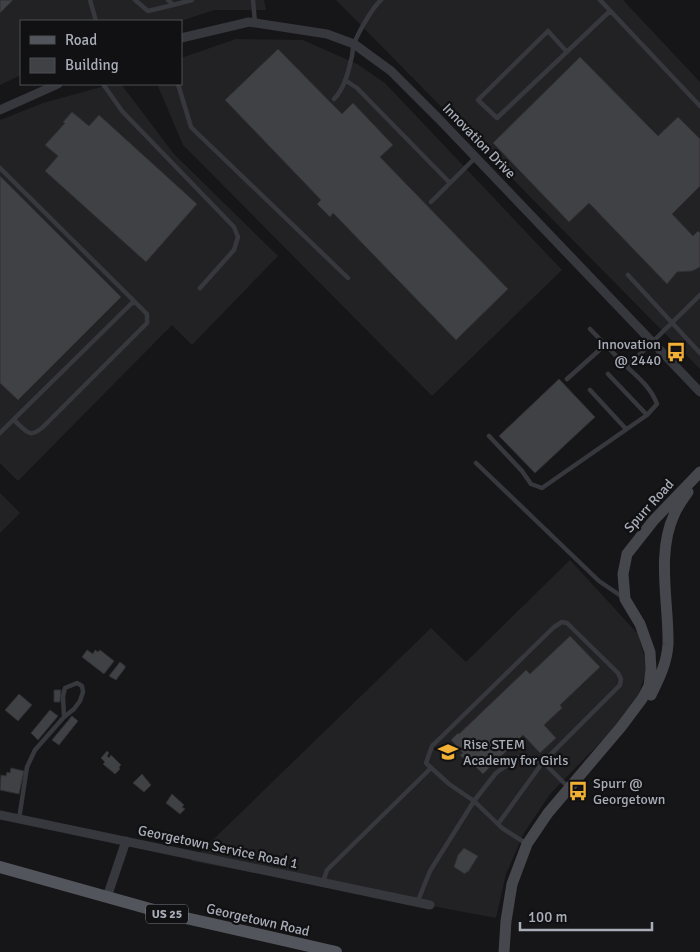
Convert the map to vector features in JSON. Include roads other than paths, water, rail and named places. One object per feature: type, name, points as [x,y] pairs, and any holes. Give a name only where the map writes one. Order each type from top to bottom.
[{"type":"main road","name":"Georgetown Road","points":[[0,867],[242,932],[336,952]]},
{"type":"street","name":"Innovation Drive","points":[[182,38],[249,22],[327,34],[354,44],[391,71],[476,157],[700,392]]},
{"type":"street","points":[[0,110],[56,85]]},
{"type":"street","name":"Spurr Road","points":[[504,952],[506,921],[512,884],[527,844],[548,813],[621,727],[642,699],[649,686],[651,670],[650,652],[640,624],[625,599],[623,574],[627,554],[653,521],[700,473]]},
{"type":"street","name":"Spurr Road","points":[[621,727],[648,701],[662,673],[668,646],[664,581],[668,536],[674,515],[700,473]]},
{"type":"street","name":"Georgetown Service Road 1","points":[[0,815],[430,906]]},
{"type":"street","points":[[107,897],[126,842]]},
{"type":"lane","points":[[90,0],[96,20]]},
{"type":"lane","points":[[135,0],[148,11],[192,0]]},
{"type":"lane","points":[[168,0],[173,6]]},
{"type":"lane","points":[[253,0],[256,23]]},
{"type":"lane","points":[[334,99],[341,92],[351,61],[354,44],[374,6],[381,0]]},
{"type":"lane","points":[[600,0],[700,106]]},
{"type":"lane","points":[[567,52],[548,32],[478,100],[497,118],[567,52],[610,11]]},
{"type":"lane","points":[[345,80],[357,88],[450,183]]},
{"type":"lane","points":[[105,85],[122,111],[234,227],[238,237],[234,250],[200,288]]},
{"type":"lane","points":[[178,85],[191,127],[348,278]]},
{"type":"lane","points":[[431,202],[476,157]]},
{"type":"lane","points":[[0,168],[148,314],[147,323],[37,433],[27,433],[14,420]]},
{"type":"lane","points":[[628,275],[700,353]]},
{"type":"lane","points":[[627,367],[700,295]]},
{"type":"lane","points":[[0,433],[134,301]]},
{"type":"lane","points":[[489,436],[522,471],[531,484],[542,488],[647,414],[657,404],[654,396],[644,383],[590,329]]},
{"type":"lane","points":[[567,379],[605,345]]},
{"type":"lane","points":[[608,374],[647,414]]},
{"type":"lane","points":[[590,390],[626,429]]},
{"type":"lane","points":[[476,463],[599,581],[625,599]]},
{"type":"lane","points":[[498,824],[543,762],[620,685],[621,679],[618,673],[568,623],[562,622],[540,641],[432,746],[426,763],[448,784],[474,801],[498,824],[527,844]]},
{"type":"lane","points":[[19,819],[27,768],[35,750],[80,702],[83,692],[82,686],[76,683],[66,688],[64,717]]},
{"type":"lane","points":[[417,903],[430,871],[474,801],[496,774],[519,757],[543,762],[569,788]]},
{"type":"lane","points":[[322,883],[327,870],[431,768]]},
{"type":"place","name":"Innovation @ 2440","points":[[676,352]]},
{"type":"place","name":"Rise STEM Academy for Girls","points":[[448,752]]},
{"type":"place","name":"Spurr @ Georgetown","points":[[578,791]]}]
